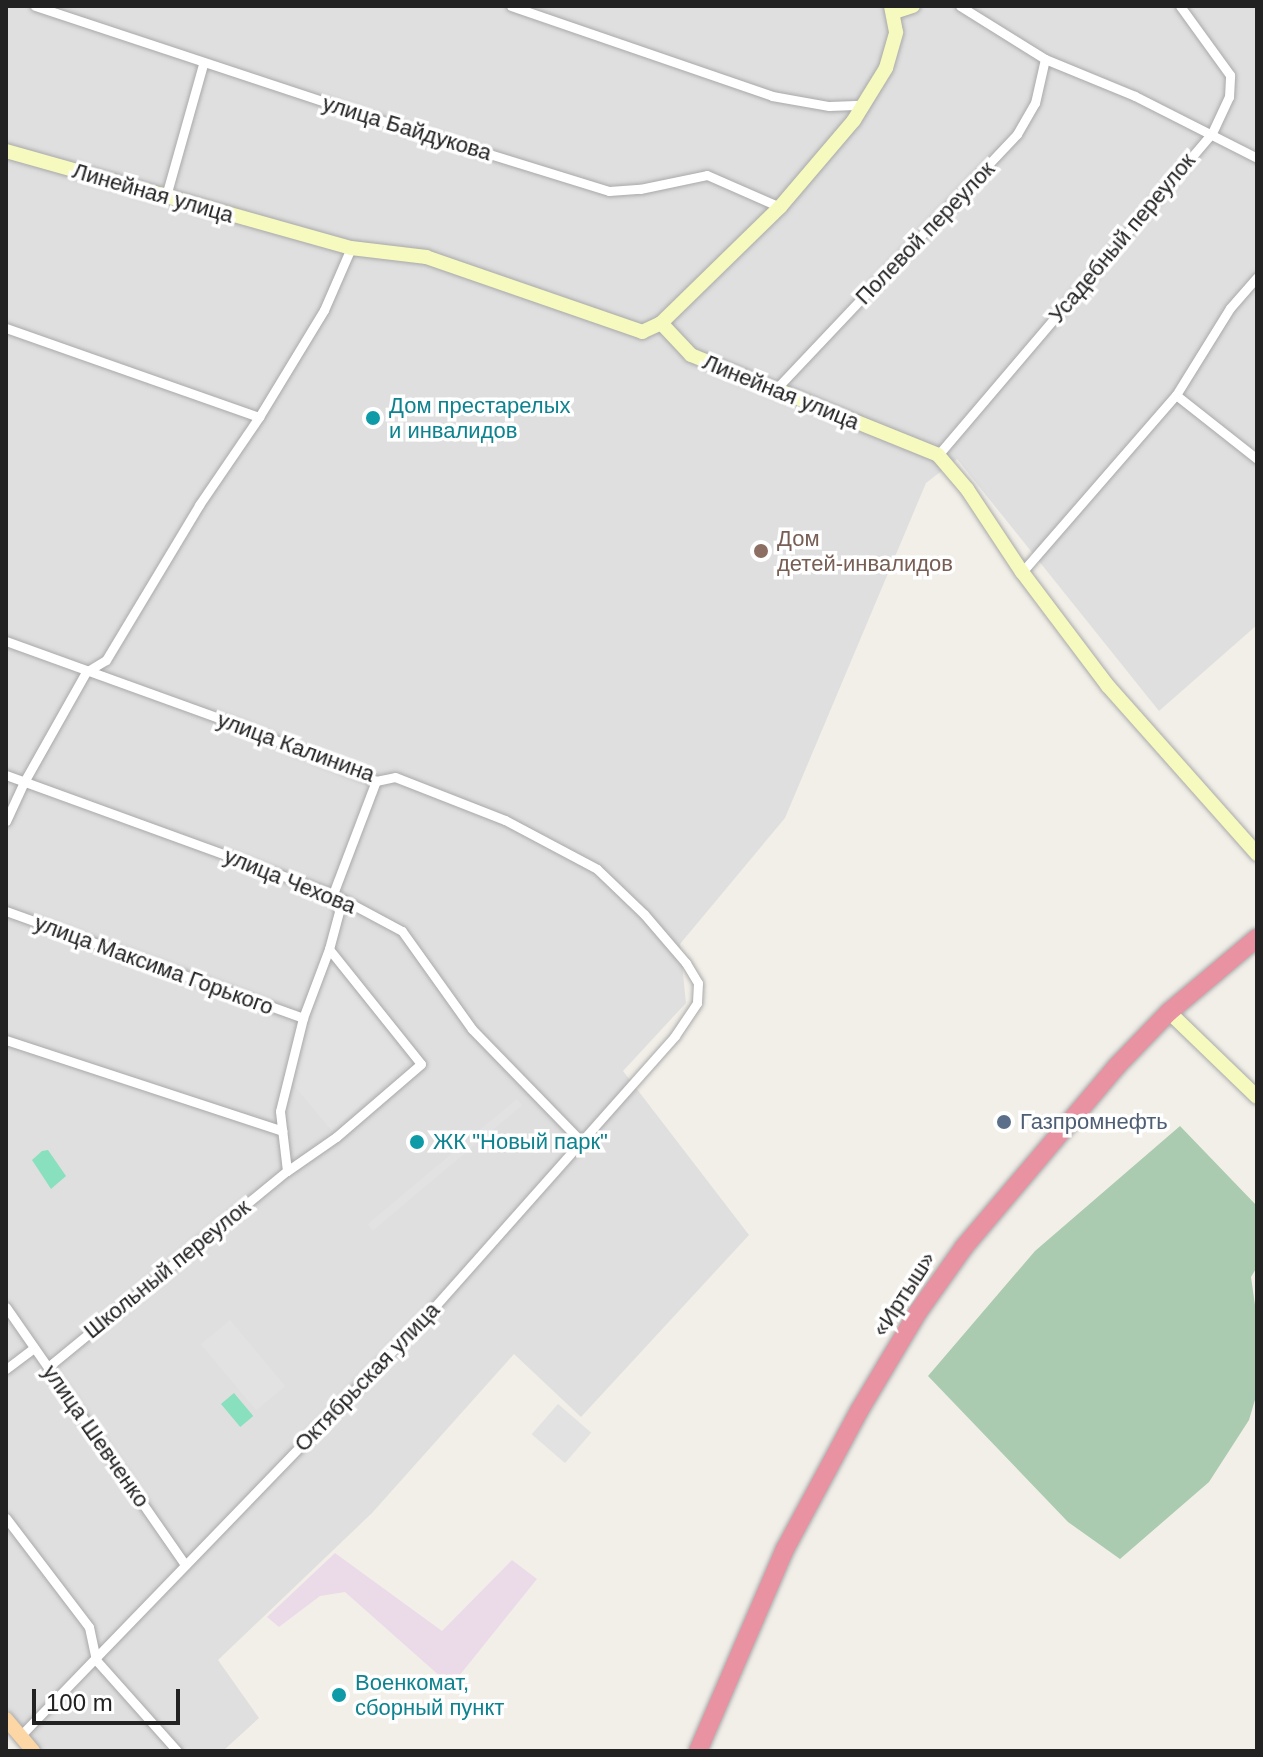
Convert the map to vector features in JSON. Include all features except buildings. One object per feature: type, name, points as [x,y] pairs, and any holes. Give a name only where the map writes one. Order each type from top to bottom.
[{"type":"highway","name":"«Иртыш»","points":[[698,1751],[785,1549],[859,1411],[918,1312],[964,1247],[1116,1067],[1169,1012],[1257,938]]},
{"type":"main road","points":[[6,1719],[33,1751]]},
{"type":"street","name":"улица Байдукова","points":[[35,6],[203,64],[609,191],[640,189],[707,175],[780,207]]},
{"type":"street","points":[[511,6],[772,96],[829,106],[862,105]]},
{"type":"street","points":[[661,323],[780,207],[825,157],[886,68],[896,32],[893,9],[913,6]]},
{"type":"street","points":[[960,6],[1045,59],[1212,133],[1257,158]]},
{"type":"street","name":"Усадебный переулок","points":[[938,455],[1212,133],[1229,97],[1230,75],[1180,6]]},
{"type":"street","name":"Полевой переулок","points":[[775,390],[1017,134],[1035,103],[1045,59]]},
{"type":"street","points":[[166,196],[203,64]]},
{"type":"street","name":"Линейная улица","points":[[6,151],[351,248],[426,257],[642,332],[661,323],[691,355],[938,455],[995,527],[1022,572],[1108,686],[1257,854]]},
{"type":"street","points":[[6,821],[24,782],[86,672],[106,660],[199,505],[259,417],[324,310],[351,248]]},
{"type":"street","points":[[1022,572],[1176,395],[1230,308],[1257,277]]},
{"type":"street","points":[[6,328],[259,417]]},
{"type":"street","points":[[1176,395],[1257,459]]},
{"type":"street","name":"улица Калинина","points":[[6,641],[243,727],[376,781],[395,777],[505,820],[597,869],[644,914],[686,963],[698,983],[697,1003]]},
{"type":"street","name":"улица Чехова","points":[[6,775],[333,894],[402,931],[472,1029],[581,1141]]},
{"type":"street","points":[[287,1171],[280,1111],[303,1018],[329,949],[339,911],[333,894],[376,781]]},
{"type":"street","name":"улица Максима Горького","points":[[6,911],[303,1018]]},
{"type":"street","name":"Школьный переулок","points":[[48,1367],[287,1171],[339,1135],[421,1064],[329,949]]},
{"type":"street","name":"Октябрьская улица","points":[[20,1736],[389,1357],[675,1036],[697,1003]]},
{"type":"street","points":[[1169,1012],[1257,1097]]},
{"type":"street","points":[[6,1040],[282,1131]]},
{"type":"street","name":"улица Шевченко","points":[[6,1307],[185,1565]]},
{"type":"street","points":[[6,1369],[34,1348]]},
{"type":"street","points":[[6,1518],[89,1627],[96,1660],[177,1751]]},
{"type":"shaded area","points":[[6,6],[1257,6],[1257,625],[1159,711],[957,459],[926,483],[785,818],[680,944],[686,1003],[623,1071],[749,1235],[581,1417],[514,1354],[372,1513],[218,1660],[259,1718],[223,1751],[42,1751],[6,1707]]},
{"type":"shaded area","points":[[326,966],[336,967],[409,1061],[332,1131],[292,1083],[306,1026]]},
{"type":"shaded area","points":[[517,1099],[522,1105],[373,1230],[368,1224]]},
{"type":"shaded area","points":[[230,1320],[285,1386],[256,1410],[201,1344]]},
{"type":"shaded area","points":[[558,1404],[591,1433],[565,1463],[532,1434]]},
{"type":"shaded area","points":[[335,1553],[442,1631],[512,1560],[537,1579],[451,1686],[345,1592],[320,1596],[279,1627],[267,1617]]},
{"type":"green space","points":[[1180,1126],[1257,1206],[1257,1267],[1251,1277],[1257,1319],[1257,1393],[1249,1420],[1209,1482],[1120,1559],[1068,1522],[928,1376],[1035,1251]]},
{"type":"green space","points":[[48,1150],[66,1176],[51,1189],[32,1160]]},
{"type":"green space","points":[[234,1393],[253,1416],[240,1427],[221,1404]]},
{"type":"place","name":"Дом престарелых и инвалидов","points":[[373,418]]},
{"type":"place","name":"Дом детей-инвалидов","points":[[761,551]]},
{"type":"place","name":"Газпромнефть","points":[[1004,1122]]},
{"type":"place","name":"ЖК \"Новый парк\"","points":[[417,1142]]},
{"type":"place","name":"Военкомат, сборный пункт","points":[[339,1695]]}]
